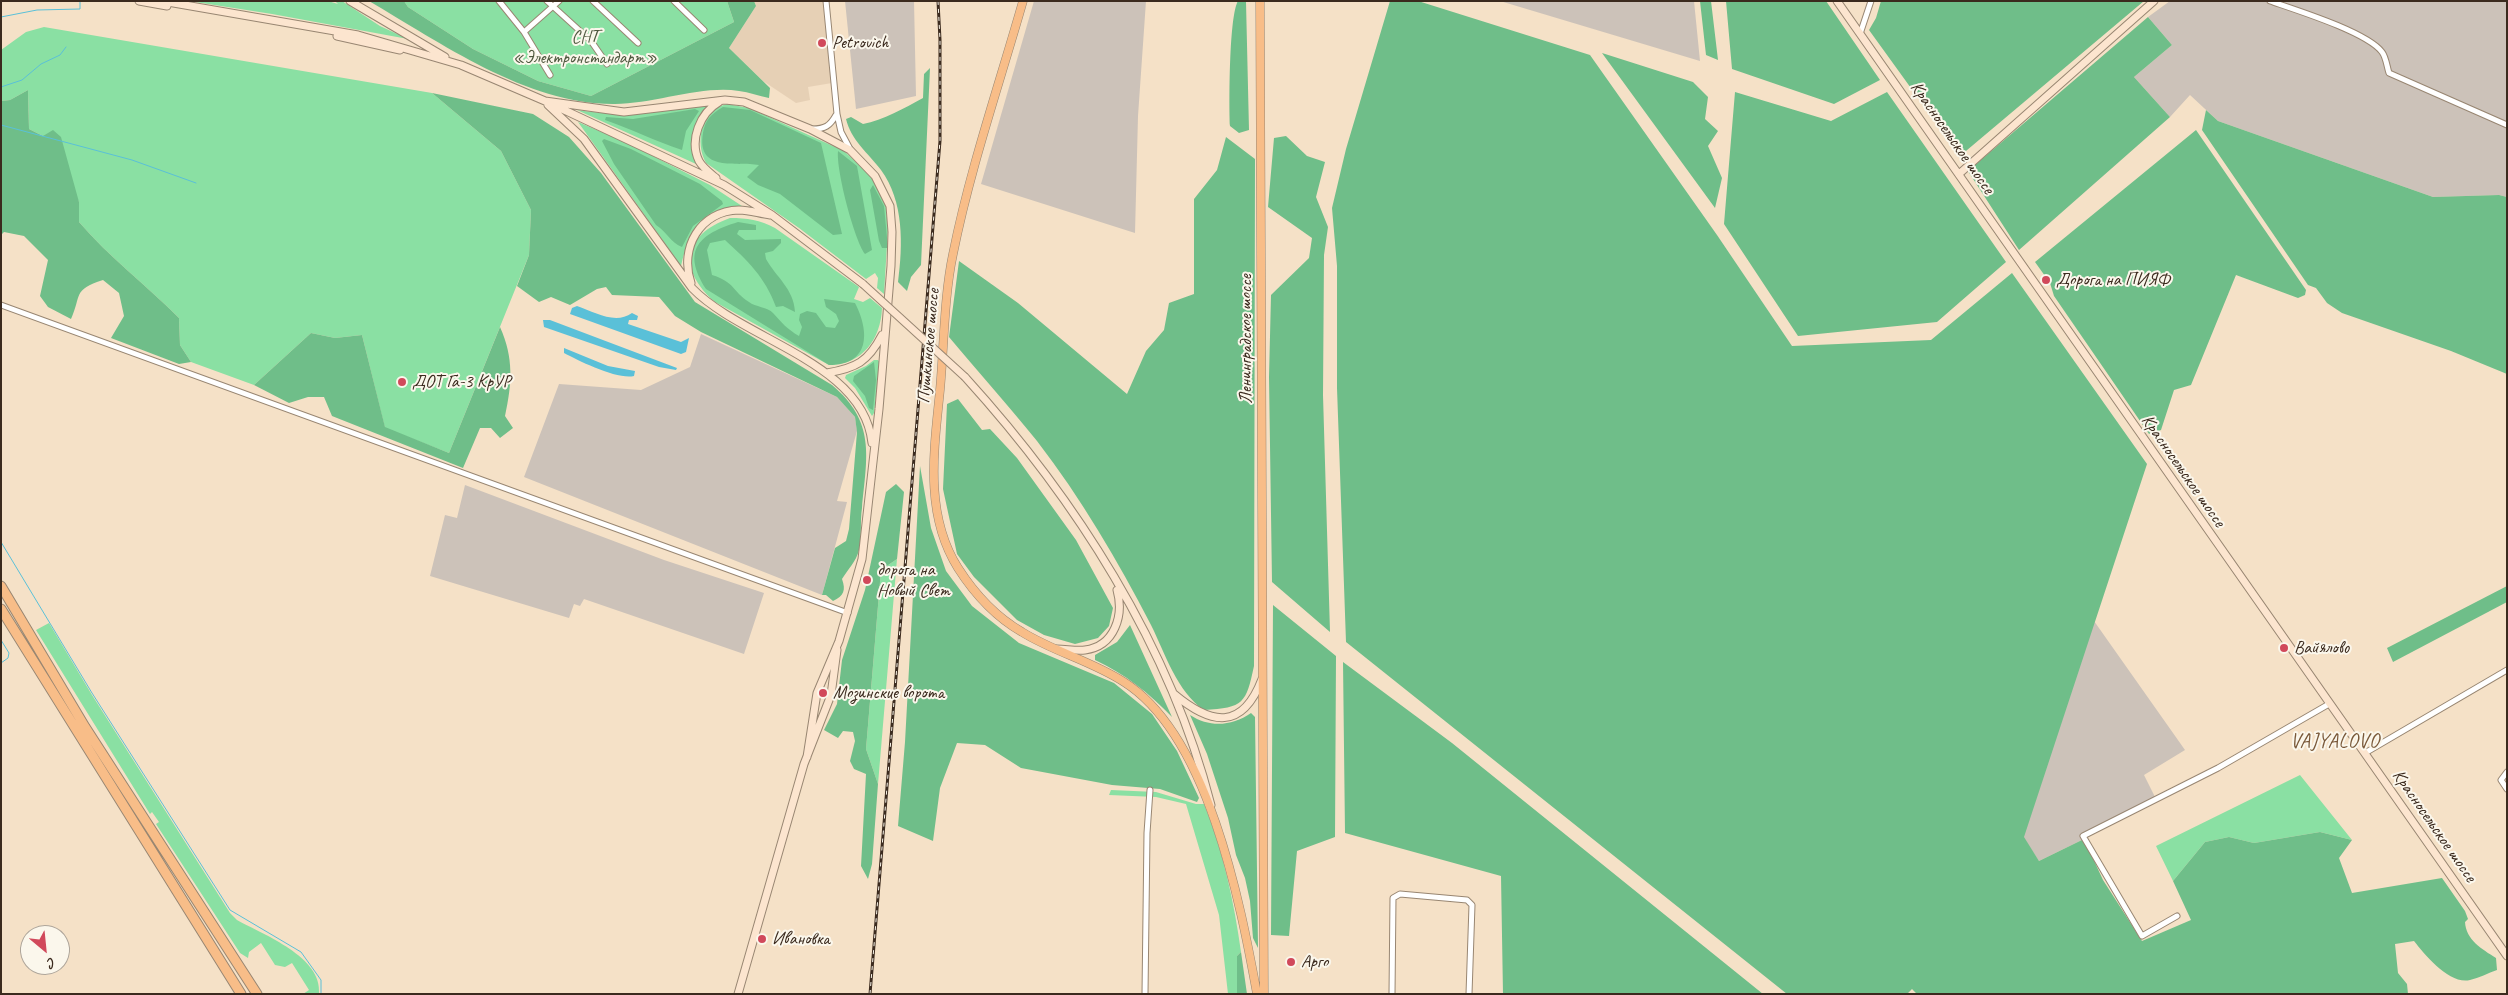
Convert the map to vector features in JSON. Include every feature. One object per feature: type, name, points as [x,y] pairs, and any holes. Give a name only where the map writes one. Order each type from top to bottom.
[{"type":"highway","points":[[1,586],[85,727],[257,994]]},
{"type":"highway","points":[[1,609],[241,994]]},
{"type":"main road","points":[[139,1],[339,36],[461,65]]},
{"type":"main road","points":[[162,1],[358,35],[461,65]]},
{"type":"main road","points":[[350,1],[461,65],[545,101],[724,185],[772,215],[863,284],[965,377],[1028,449],[1068,504],[1114,577],[1173,693],[1199,763],[1215,817]]},
{"type":"main road","name":"Пушкинское шоссе","points":[[1022,1],[952,257],[933,462],[935,505],[939,526],[956,566],[983,600],[1000,617],[1022,633],[1125,682],[1157,709],[1181,744],[1215,817],[1245,927],[1258,994]]},
{"type":"main road","name":"Ленинградское шоссе","points":[[1260,1],[1264,994]]},
{"type":"main road","name":"Красносельское шоссе","points":[[1837,1],[2507,956]]},
{"type":"main road","points":[[1959,174],[2154,1]]},
{"type":"main road","points":[[545,101],[624,112],[725,100],[752,104],[810,129],[850,150],[874,176],[890,206],[891,257],[862,559],[848,613],[814,703],[807,758]]},
{"type":"main road","points":[[724,185],[699,161],[696,142],[697,130],[705,115],[713,106],[725,100]]},
{"type":"main road","points":[[545,101],[584,140],[692,288],[711,305],[826,373],[846,388],[861,408],[871,435],[873,457]]},
{"type":"main road","points":[[692,288],[686,265],[686,254],[690,244],[704,224],[726,213],[738,210],[772,215]]},
{"type":"main road","points":[[826,373],[860,364],[877,345],[885,330]]},
{"type":"main road","points":[[1057,648],[1084,650],[1098,646],[1110,638],[1118,623],[1120,610],[1114,577]]},
{"type":"main road","points":[[738,994],[807,758],[828,706],[833,683],[837,645]]},
{"type":"main road","points":[[822,678],[828,677],[833,683]]},
{"type":"main road","points":[[1173,693],[1200,713],[1224,717],[1236,714],[1248,707],[1255,697],[1263,677]]},
{"type":"main road","points":[[814,703],[819,708],[828,706]]},
{"type":"street","points":[[499,1],[524,32],[550,75]]},
{"type":"street","points":[[547,1],[591,41],[606,64]]},
{"type":"street","points":[[524,32],[559,1]]},
{"type":"street","points":[[593,1],[638,43]]},
{"type":"street","points":[[674,1],[704,30]]},
{"type":"street","points":[[826,1],[837,114],[841,132],[850,150]]},
{"type":"street","points":[[1860,34],[1871,1]]},
{"type":"street","points":[[2270,1],[2338,26],[2377,46],[2384,54],[2389,73],[2507,126]]},
{"type":"street","points":[[810,129],[823,129],[829,126],[837,114]]},
{"type":"street","points":[[1,305],[848,613]]},
{"type":"street","points":[[2366,753],[2507,670]]},
{"type":"street","points":[[2177,916],[2142,936],[2083,836],[2218,768],[2329,704]]},
{"type":"street","points":[[2507,772],[2501,780],[2507,789]]},
{"type":"street","points":[[1145,994],[1147,832],[1150,790]]},
{"type":"street","points":[[1392,994],[1394,898],[1400,894],[1468,900],[1472,904],[1469,994]]},
{"type":"shaded area","points":[[754,1],[823,1],[832,83],[808,87],[810,100],[796,103],[763,81],[729,48],[756,6]]},
{"type":"shaded area","points":[[845,1],[914,1],[916,96],[856,109]]},
{"type":"shaded area","points":[[1034,1],[1146,1],[1138,116],[1135,233],[981,184]]},
{"type":"shaded area","points":[[1500,1],[1694,1],[1700,61]]},
{"type":"shaded area","points":[[2170,1],[2507,1],[2507,197],[2499,195],[2433,197],[2218,121],[2190,95],[2170,117],[2134,77],[2172,45],[2148,17]]},
{"type":"shaded area","points":[[701,334],[837,397],[855,417],[857,431],[837,501],[847,502],[822,595],[524,477],[559,384],[641,390],[690,367]]},
{"type":"shaded area","points":[[465,485],[664,560],[764,593],[744,654],[584,599],[580,606],[574,604],[569,618],[430,576],[445,515],[457,518]]},
{"type":"shaded area","points":[[2094,621],[2185,750],[2144,775],[2155,797],[2084,839],[2039,861],[2023,837]]},
{"type":"green space","points":[[189,1],[328,1],[338,4],[335,1],[342,1],[380,26],[408,39],[272,14]]},
{"type":"green space","points":[[369,1],[404,1],[408,7],[473,49],[538,81],[591,96],[734,22],[727,1],[754,1],[756,6],[729,48],[770,88],[769,98],[743,92],[710,90],[630,103],[582,102],[518,83],[486,69]]},
{"type":"green space","name":"СНТ «Электронстандарт»","points":[[404,1],[727,1],[734,22],[591,96],[538,81],[473,49],[408,7]]},
{"type":"green space","points":[[1238,1],[1246,2],[1249,130],[1239,133],[1230,126],[1231,41]]},
{"type":"green space","points":[[1390,1],[1418,1],[1590,55],[1717,235],[1792,346],[1931,340],[2012,273],[2147,464],[2024,837],[2039,861],[2084,839],[2103,880],[2142,941],[2191,920],[2173,881],[2205,842],[2229,837],[2254,843],[2320,832],[2352,840],[2339,858],[2352,893],[2442,878],[2465,911],[2468,919],[2465,922],[2468,934],[2485,951],[2496,958],[2497,970],[2470,980],[2454,978],[2439,968],[2414,941],[2395,944],[2398,973],[2407,984],[2408,994],[1917,994],[1912,989],[1907,994],[1787,994],[1346,642],[1337,388],[1337,266],[1332,208],[1346,149]]},
{"type":"green space","points":[[1700,1],[1711,1],[1718,60],[1706,55]]},
{"type":"green space","points":[[1726,1],[1826,1],[1880,80],[1834,104],[1732,69]]},
{"type":"green space","points":[[1881,1],[2144,1],[1960,156],[1869,30],[1876,18]]},
{"type":"green space","points":[[2148,17],[2172,45],[2134,77],[2170,117],[2019,250],[1968,171]]},
{"type":"green space","points":[[44,27],[432,93],[501,151],[531,210],[529,255],[449,453],[385,428],[362,335],[335,338],[311,333],[254,385],[191,362],[180,345],[179,318],[79,222],[79,202],[43,136],[29,129],[28,90],[10,100],[1,101],[1,50],[26,32]]},
{"type":"green space","points":[[1602,53],[1693,82],[1708,97],[1705,119],[1718,131],[1708,146],[1722,178],[1715,208]]},
{"type":"green space","points":[[930,68],[921,265],[911,277],[907,291],[898,282],[901,238],[898,209],[894,195],[889,182],[860,146],[848,127],[846,119],[851,117],[863,124],[871,122],[923,98],[924,74]]},
{"type":"green space","points":[[28,90],[29,129],[43,136],[53,130],[61,137],[79,202],[79,222],[179,318],[180,345],[191,362],[179,364],[111,338],[124,316],[119,293],[103,280],[82,290],[71,319],[48,307],[40,296],[48,260],[24,236],[4,232],[1,235],[1,101],[10,100]]},
{"type":"green space","points":[[1735,92],[1831,121],[1887,92],[2006,262],[1937,322],[1798,336],[1724,224]]},
{"type":"green space","points":[[432,93],[533,114],[569,137],[601,173],[695,302],[832,385],[846,399],[862,426],[865,441],[866,472],[859,550],[854,562],[842,579],[844,589],[840,597],[833,601],[826,595],[822,595],[835,548],[846,541],[849,529],[857,432],[855,417],[837,397],[701,332],[675,316],[659,297],[612,295],[606,287],[597,289],[570,305],[551,297],[539,302],[517,286],[529,255],[531,210],[501,151]]},
{"type":"green space","points":[[727,104],[749,108],[844,151],[871,176],[885,199],[888,228],[884,294],[877,288],[878,278],[875,273],[866,279],[799,228],[706,163],[701,146],[702,128],[711,113],[718,107]]},
{"type":"green space","points":[[708,106],[699,119],[693,133],[692,148],[696,164],[577,110],[626,113]]},
{"type":"green space","points":[[723,107],[750,110],[821,143],[842,234],[833,235],[780,194],[758,185],[747,177],[759,165],[720,163],[712,160],[706,154],[702,146],[705,124],[712,115]]},
{"type":"green space","points":[[695,109],[699,111],[686,131],[682,150],[605,120],[606,117],[633,119]]},
{"type":"green space","points":[[2206,110],[2218,121],[2433,197],[2499,195],[2507,197],[2507,374],[2451,351],[2342,313],[2327,303],[2316,288],[2308,285],[2202,130]]},
{"type":"green space","points":[[578,122],[625,142],[710,185],[742,206],[717,213],[700,224],[689,241],[681,266]]},
{"type":"green space","points":[[2196,130],[2306,290],[2305,295],[2298,298],[2236,275],[2191,385],[2174,390],[2161,430],[2149,434],[2054,296],[2050,283],[2035,262]]},
{"type":"green space","points":[[1286,136],[1307,156],[1325,162],[1316,197],[1328,227],[1324,255],[1323,395],[1330,632],[1272,582],[1269,377],[1271,295],[1309,258],[1312,238],[1268,207],[1274,138]]},
{"type":"green space","points":[[1226,137],[1255,159],[1254,666],[1248,688],[1241,701],[1228,707],[1204,710],[1186,693],[1179,683],[1125,577],[1069,485],[1016,415],[949,337],[959,261],[1018,303],[1127,394],[1146,351],[1164,330],[1169,303],[1194,294],[1194,199],[1217,170]]},
{"type":"green space","points":[[604,139],[631,149],[700,184],[722,201],[723,204],[693,226],[682,247],[678,245],[656,225],[614,164],[602,141]]},
{"type":"green space","points":[[838,151],[857,166],[872,250],[865,254],[856,234],[847,204],[840,173]]},
{"type":"green space","points":[[873,185],[884,206],[888,248],[882,248],[879,241],[870,190]]},
{"type":"green space","points":[[730,218],[753,220],[775,228],[859,287],[854,299],[863,302],[870,298],[882,308],[878,330],[873,340],[860,355],[841,364],[829,365],[715,302],[703,290],[695,278],[691,266],[691,254],[694,244],[702,234],[714,225]]},
{"type":"green space","points":[[738,222],[756,225],[756,230],[739,230],[737,234],[745,240],[781,239],[781,243],[773,251],[765,253],[766,259],[788,290],[795,312],[783,306],[776,307],[767,287],[755,270],[725,240],[710,243],[707,250],[712,275],[725,281],[752,304],[771,311],[799,336],[802,327],[799,320],[800,314],[807,311],[816,313],[826,327],[835,328],[839,321],[836,314],[826,307],[824,299],[855,303],[860,314],[864,335],[863,345],[859,353],[843,364],[829,365],[706,289],[695,264],[695,254],[698,245],[713,232]]},
{"type":"green space","points":[[500,327],[505,338],[510,360],[510,382],[505,416],[513,428],[500,438],[491,428],[480,428],[463,468],[332,416],[324,397],[308,397],[289,403],[254,385],[311,333],[335,338],[362,335],[385,427],[449,453]]},
{"type":"green space","points":[[874,360],[878,360],[880,363],[874,413],[872,416],[855,388],[845,378],[846,375],[866,366]]},
{"type":"green space","points":[[874,362],[876,380],[873,410],[869,408],[865,396],[853,381],[854,376]]},
{"type":"green space","points":[[958,399],[982,430],[990,429],[1017,458],[1076,540],[1113,608],[1109,626],[1098,638],[1075,644],[1044,635],[1017,620],[974,577],[957,554],[943,489],[947,404]]},
{"type":"green space","points":[[920,466],[931,528],[946,571],[972,606],[1019,643],[1114,683],[1152,714],[1177,751],[1199,798],[1197,802],[1160,789],[1112,785],[1021,768],[985,745],[957,743],[940,788],[933,841],[898,826],[905,742]]},
{"type":"green space","points":[[896,484],[904,492],[897,559],[881,570],[866,749],[878,784],[872,864],[868,879],[861,866],[866,774],[854,769],[850,761],[855,741],[853,732],[843,731],[838,738],[824,730],[837,704],[842,660],[865,590],[886,492]]},
{"type":"green space","points":[[897,559],[878,784],[866,749],[881,570]]},
{"type":"green space","points":[[2507,586],[2507,602],[2393,662],[2387,648]]},
{"type":"green space","points":[[1273,605],[1336,656],[1335,837],[1297,851],[1289,936],[1271,935]]},
{"type":"green space","points":[[49,623],[92,695],[230,913],[237,920],[276,940],[302,958],[312,969],[318,981],[319,994],[303,994],[309,990],[292,963],[285,967],[275,965],[261,943],[249,952],[248,958],[240,953],[156,824],[159,822],[152,812],[150,814],[36,630]]},
{"type":"green space","points":[[1130,625],[1172,717],[1136,685],[1116,671],[1095,660],[1095,655],[1117,642]]},
{"type":"green space","points":[[1343,662],[1452,743],[1763,994],[1503,994],[1501,876],[1345,833]]},
{"type":"green space","points":[[1251,713],[1255,717],[1258,948],[1253,938],[1250,901],[1245,878],[1236,855],[1228,818],[1207,754],[1190,715],[1205,722],[1221,724],[1236,721]]},
{"type":"green space","points":[[2300,775],[2352,840],[2320,832],[2254,843],[2229,837],[2205,842],[2173,881],[2156,846]]},
{"type":"green space","points":[[1111,790],[1156,792],[1196,804],[1204,804],[1222,858],[1235,914],[1241,952],[1237,956],[1237,994],[1228,994],[1219,915],[1186,804],[1156,797],[1109,795]]},
{"type":"green space","points":[[1241,952],[1247,994],[1237,994],[1237,956]]},
{"type":"water","points":[[577,306],[612,318],[619,318],[632,313],[638,316],[637,320],[629,320],[628,324],[681,342],[689,338],[686,352],[681,354],[570,314],[572,308]]},
{"type":"water","points":[[543,320],[550,320],[677,368],[676,370],[659,367],[544,327]]},
{"type":"water","points":[[564,348],[608,366],[635,371],[634,376],[609,373],[579,361],[564,353]]},
{"type":"waterway","points":[[1,17],[37,10],[80,9],[80,1]]},
{"type":"waterway","points":[[1,87],[22,80],[41,64],[60,55],[66,47]]},
{"type":"waterway","points":[[1,125],[132,160],[196,183]]},
{"type":"waterway","points":[[1,542],[92,693],[230,910],[301,952],[321,980],[321,994]]},
{"type":"waterway","points":[[1,640],[9,653],[8,658],[1,663]]},
{"type":"railway","points":[[870,994],[940,141],[938,1]]},
{"type":"place","name":"Petrovich","points":[[822,43]]},
{"type":"place","name":"Дорога на ПИЯФ","points":[[2046,280]]},
{"type":"place","name":"ДОТ Га-3 КрУР","points":[[402,382]]},
{"type":"place","name":"дорога на Новый Свет","points":[[867,580]]},
{"type":"place","name":"Вайялово","points":[[2284,648]]},
{"type":"place","name":"Мозинские ворота","points":[[823,693]]},
{"type":"place","name":"Ивановка","points":[[762,939]]},
{"type":"place","name":"Арго","points":[[1291,962]]},
{"type":"district","name":"VAJYALOVO","points":[[2335,742]]}]
